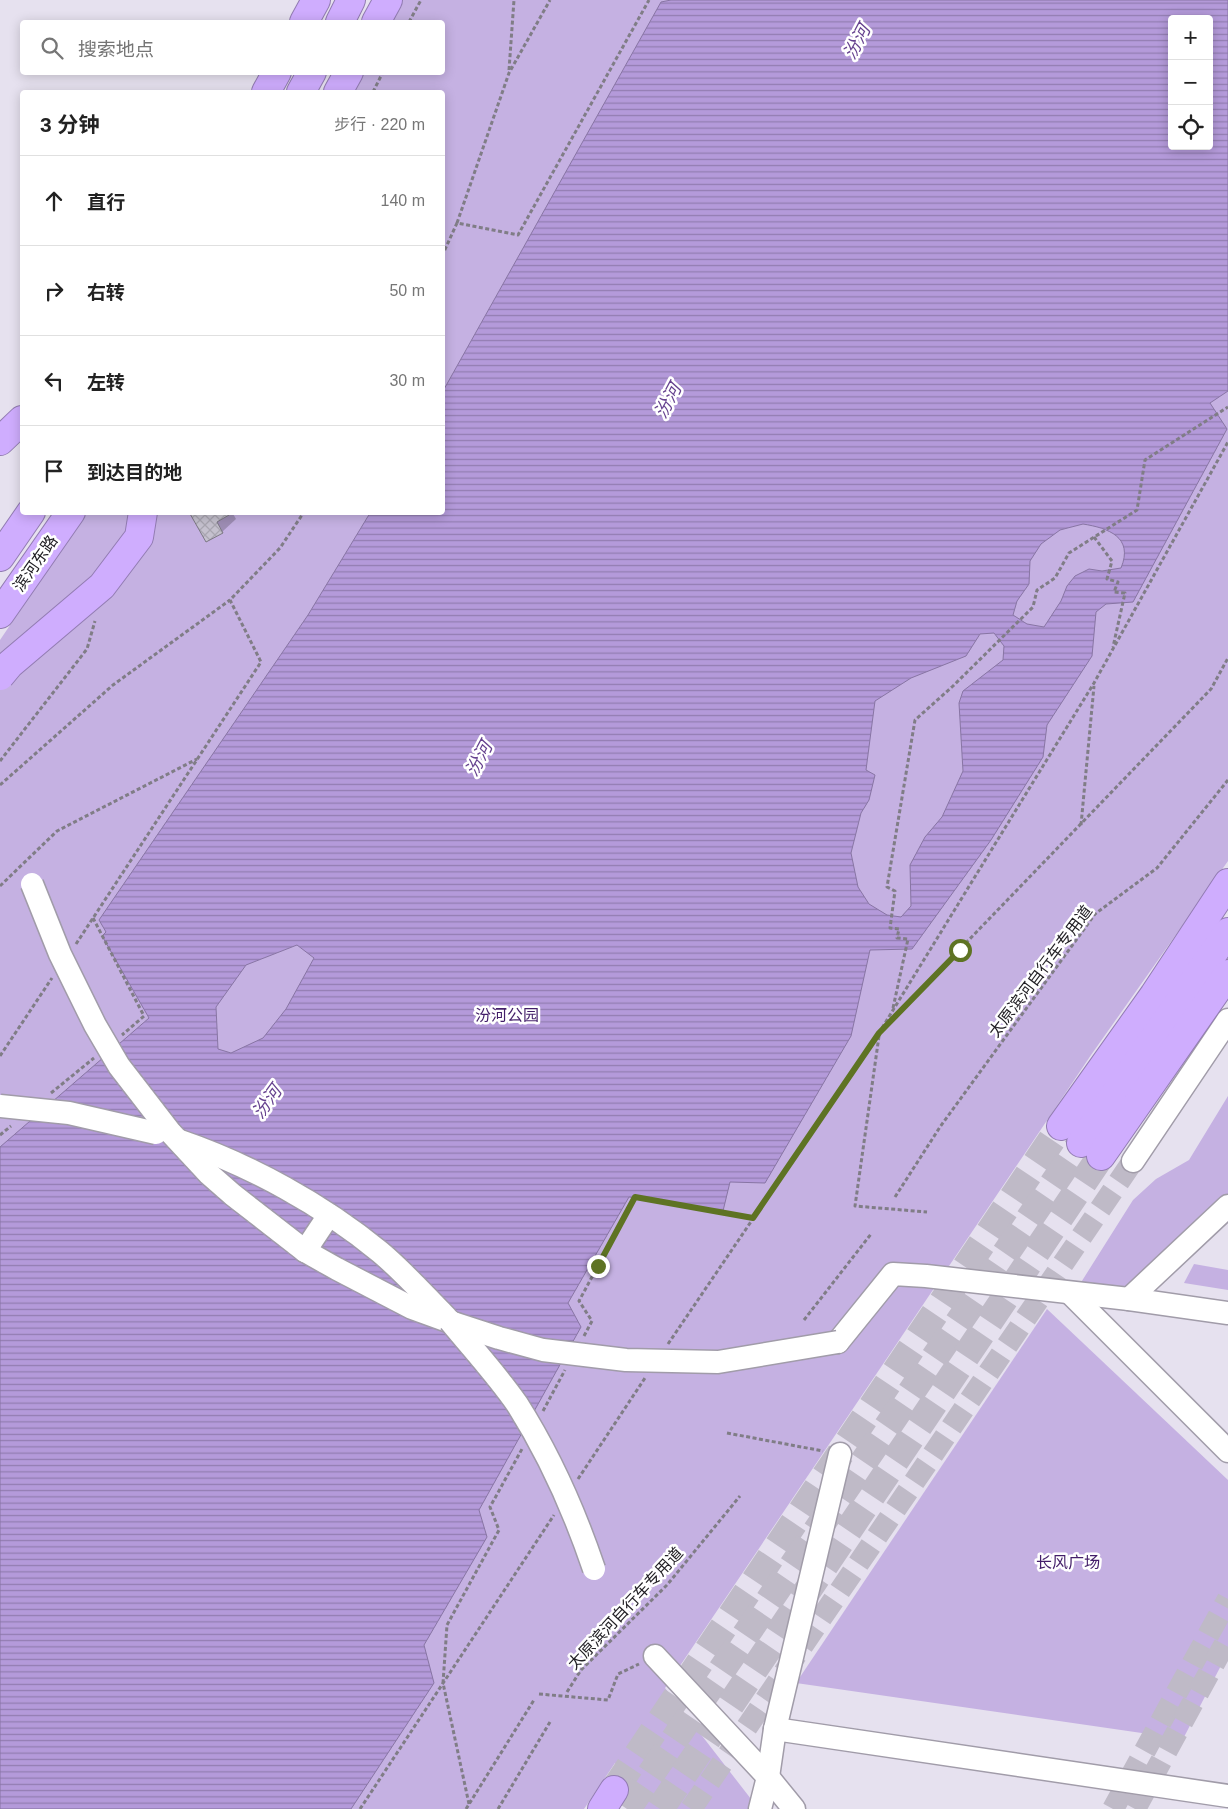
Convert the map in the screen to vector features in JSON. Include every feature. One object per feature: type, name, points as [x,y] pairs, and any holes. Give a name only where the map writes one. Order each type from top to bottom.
[{"type":"highway","points":[[305,20],[316,0]]},
{"type":"highway","points":[[341,20],[351,0]]},
{"type":"highway","points":[[377,20],[388,0]]},
{"type":"highway","points":[[267,90],[275,75]]},
{"type":"highway","points":[[301,90],[310,75]]},
{"type":"highway","points":[[339,90],[347,75]]},
{"type":"highway","points":[[0,441],[20,422]]},
{"type":"highway","points":[[0,459],[20,442]]},
{"type":"highway","name":"滨河东路","points":[[0,558],[29,515]]},
{"type":"highway","name":"滨河东路","points":[[0,614],[69,515]]},
{"type":"highway","points":[[0,676],[10,664],[102,586],[139,537],[143,515]]},
{"type":"highway","points":[[1081,1142],[1154,995],[1228,883]]},
{"type":"highway","points":[[1081,1142],[1228,932]]},
{"type":"highway","points":[[1081,1142],[1228,974]]},
{"type":"street","points":[[32,884],[44,918],[73,984],[119,1066],[170,1132],[209,1174],[305,1251],[412,1308],[499,1338],[543,1350],[626,1360],[718,1362],[838,1342],[893,1274],[926,1276],[1128,1299],[1228,1313]]},
{"type":"street","points":[[1133,1161],[1228,1020]]},
{"type":"street","points":[[0,1106],[69,1113],[165,1136],[211,1152],[281,1187],[329,1214],[379,1252],[405,1274],[446,1317],[516,1403],[550,1460],[578,1521],[594,1568]]},
{"type":"street","points":[[1128,1299],[1228,1206]]},
{"type":"street","points":[[305,1251],[329,1214]]},
{"type":"street","points":[[1070,1293],[1228,1451]]},
{"type":"street","points":[[760,1809],[768,1777],[774,1728],[840,1454]]},
{"type":"street","points":[[656,1656],[768,1777],[794,1809]]},
{"type":"street","points":[[774,1728],[1228,1796]]},
{"type":"path","points":[[411,20],[421,0]]},
{"type":"path","points":[[509,73],[514,0]]},
{"type":"path","points":[[445,249],[457,223],[509,73],[550,0]]},
{"type":"path","points":[[457,223],[518,235],[649,0]]},
{"type":"path","points":[[374,90],[382,75]]},
{"type":"path","points":[[892,1012],[908,939],[897,938],[899,929],[890,928],[895,891],[887,888],[915,720],[1033,607],[1037,590],[1055,578],[1069,553],[1137,510],[1145,460],[1227,408]]},
{"type":"path","points":[[664,1350],[879,1033],[1094,683],[1228,442]]},
{"type":"path","points":[[0,785],[114,685],[230,600],[280,548],[302,515]]},
{"type":"path","points":[[1094,537],[1112,561],[1107,579],[1118,582],[1114,592],[1125,593],[1112,651]]},
{"type":"path","points":[[70,952],[261,662],[230,600]]},
{"type":"path","points":[[0,761],[87,649],[95,620]]},
{"type":"path","points":[[927,1212],[855,1206],[879,1033],[1211,689],[1228,658]]},
{"type":"path","points":[[1081,825],[1094,683]]},
{"type":"path","points":[[0,886],[57,830],[198,758]]},
{"type":"path","name":"太原滨河自行车专用道","points":[[895,1197],[940,1127],[1094,914],[1157,868],[1228,780]]},
{"type":"path","points":[[0,1056],[54,976]]},
{"type":"path","points":[[583,1338],[592,1321],[579,1301],[635,1197],[753,1218]]},
{"type":"path","points":[[804,1320],[871,1234]]},
{"type":"path","points":[[541,1414],[569,1363]]},
{"type":"path","points":[[575,1483],[647,1375]]},
{"type":"path","points":[[727,1433],[840,1454]]},
{"type":"path","points":[[469,1804],[443,1683],[447,1625],[498,1530],[490,1507],[522,1448]]},
{"type":"path","name":"太原滨河自行车专用道","points":[[567,1692],[580,1670],[667,1585],[740,1496]]},
{"type":"path","points":[[360,1809],[558,1508]]},
{"type":"path","points":[[539,1694],[608,1700],[618,1674],[656,1656]]},
{"type":"path","points":[[466,1809],[534,1700]]},
{"type":"path","points":[[498,1809],[550,1722]]},
{"type":"green space","name":"汾河公园","points":[[400,0],[1228,0],[1228,861],[1091,1055],[665,1688],[751,1799],[748,1809],[642,1809],[615,1763],[584,1809],[0,1809],[0,640],[85,515],[445,515],[445,90],[355,90],[363,75],[445,75],[445,20],[390,20]]},
{"type":"green space","points":[[1228,1096],[1228,1202],[1128,1292],[1080,1284],[1133,1200],[1156,1179],[1189,1160]]},
{"type":"green space","points":[[1194,1264],[1228,1270],[1228,1290],[1184,1283]]},
{"type":"green space","name":"长风广场","points":[[1047,1309],[1228,1480],[1228,1652],[1183,1739],[796,1683]]},
{"type":"water","name":"汾河公园","points":[[671,0],[1228,0],[1228,391],[1210,403],[1227,429],[1133,602],[1106,604],[1096,612],[1092,656],[1047,725],[1043,757],[991,840],[912,949],[870,950],[851,1036],[765,1183],[730,1182],[723,1211],[629,1197],[568,1303],[581,1327],[479,1510],[487,1537],[424,1645],[434,1683],[351,1809],[0,1809],[0,1147],[149,1018],[102,936],[106,932],[99,920],[308,615],[369,515],[445,515],[445,387],[661,2]],"holes":[[[1083,524],[1101,528],[1116,536],[1121,542],[1124,549],[1121,568],[1102,571],[1089,569],[1075,576],[1067,586],[1061,601],[1044,627],[1027,624],[1013,615],[1017,601],[1029,584],[1030,561],[1041,544],[1060,530]],[[994,633],[1004,646],[1003,660],[963,691],[959,703],[963,771],[942,817],[925,837],[910,865],[911,906],[901,917],[887,915],[869,904],[858,887],[851,853],[861,813],[869,800],[875,775],[866,770],[875,701],[911,678],[966,656],[980,634]],[[297,945],[314,958],[286,1009],[263,1038],[231,1053],[218,1049],[216,1007],[246,965]]]},
{"type":"building","points":[[191,515],[229,515],[217,522],[223,533],[206,542]]},
{"type":"tunnel","points":[[614,1790],[1061,1126]]},
{"type":"tunnel","points":[[627,1809],[1081,1143]]},
{"type":"tunnel","points":[[660,1809],[1101,1156]]},
{"type":"tunnel","points":[[691,1809],[1133,1161]]},
{"type":"tunnel","points":[[1113,1809],[1228,1599]]},
{"type":"tunnel","points":[[1135,1809],[1228,1638]]},
{"type":"route","points":[[598,1266],[635,1197],[753,1218],[879,1033],[960,950]]},
{"type":"water label","name":"汾河","points":[[857,42]]},
{"type":"water label","name":"汾河","points":[[668,401]]},
{"type":"water label","name":"汾河","points":[[479,759]]},
{"type":"water label","name":"汾河","points":[[267,1102]]}]
